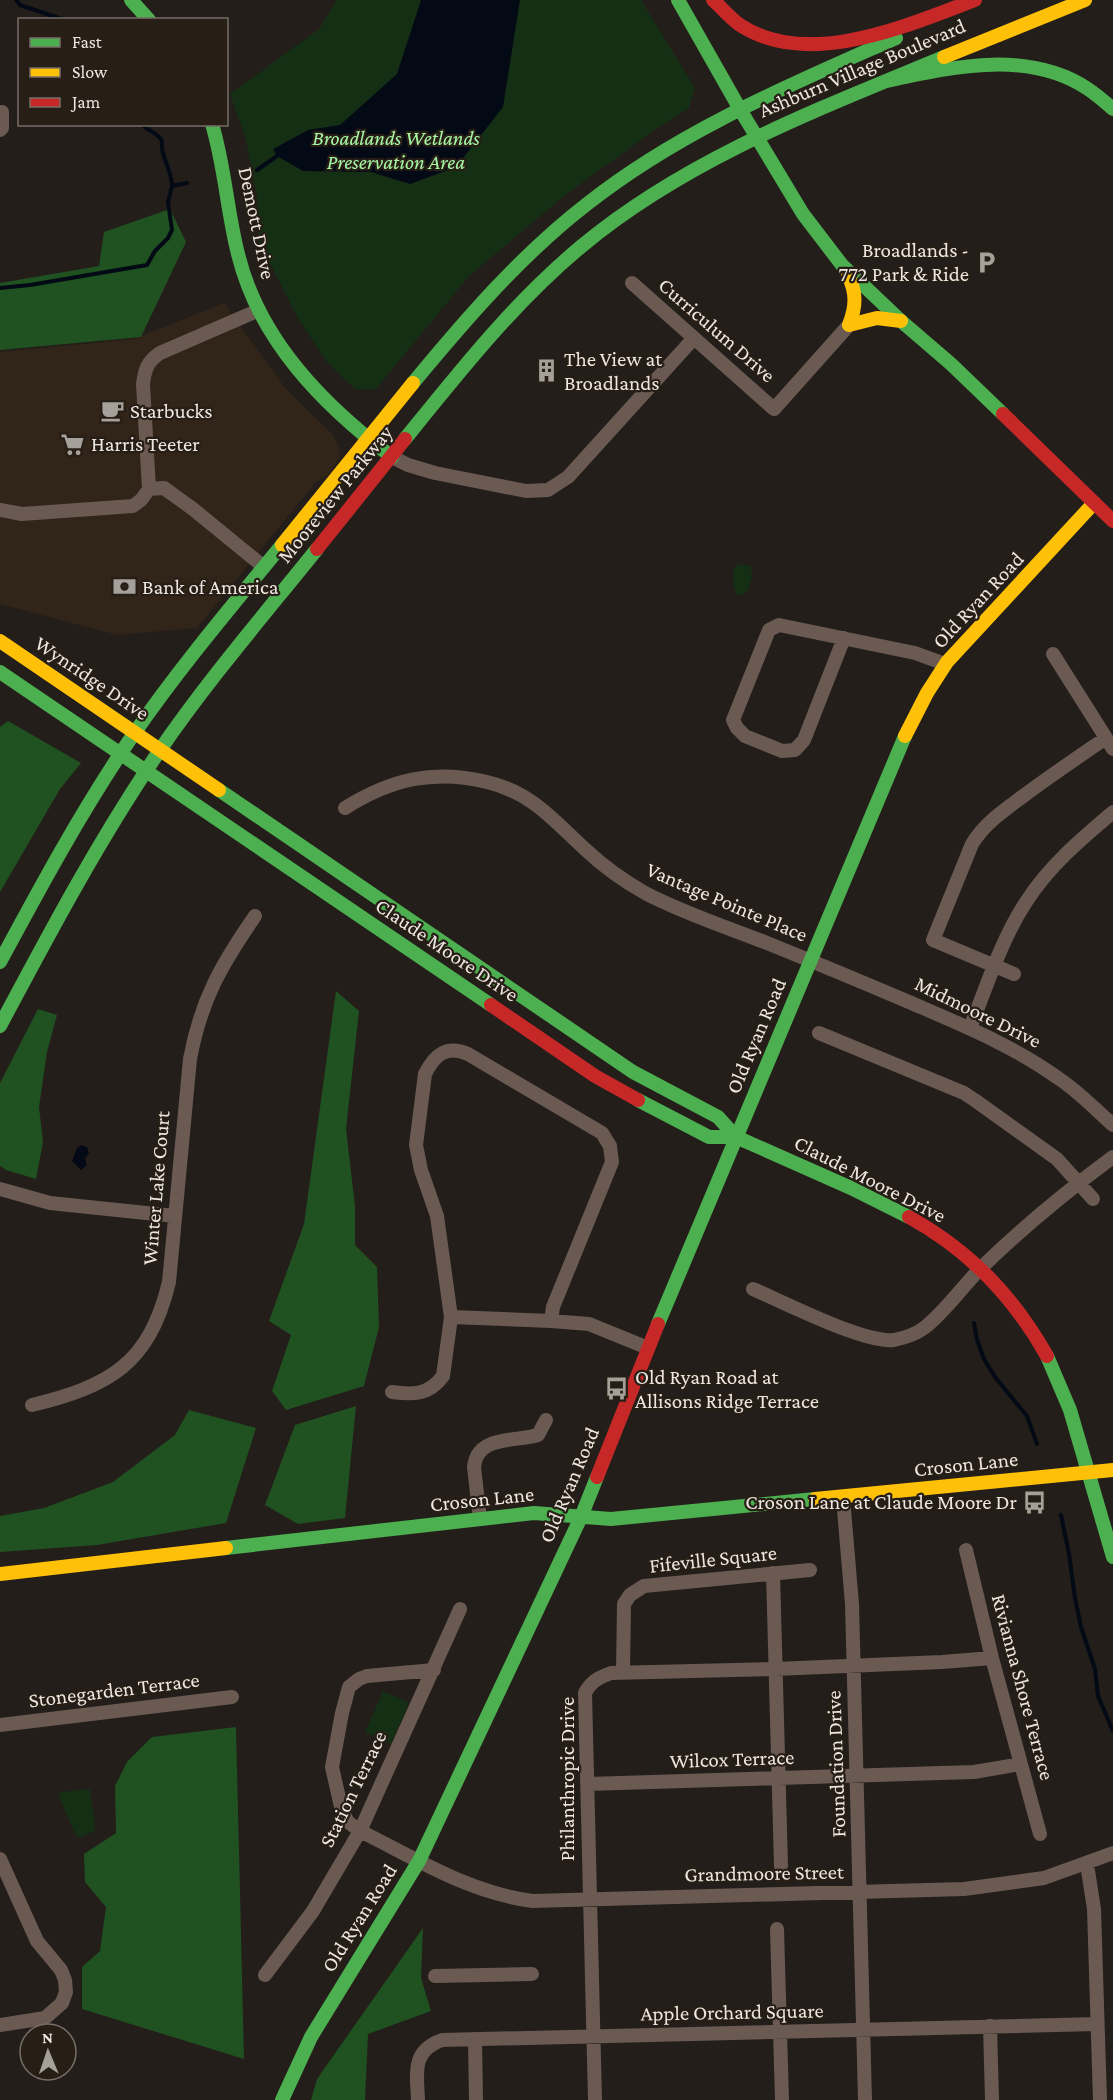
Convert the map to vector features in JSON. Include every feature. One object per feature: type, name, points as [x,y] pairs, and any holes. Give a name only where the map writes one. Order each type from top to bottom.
[{"type":"main road","points":[[131,0],[147,18]]},
{"type":"main road","points":[[678,0],[803,214],[842,265],[982,394],[1113,521]]},
{"type":"main road","points":[[713,0],[737,24],[755,34],[774,41],[799,45],[829,43],[867,36],[975,0]]},
{"type":"main road","name":"Ashburn Village Boulevard","points":[[741,111],[824,69],[981,0]]},
{"type":"main road","points":[[987,38],[1060,0]]},
{"type":"main road","name":"Ashburn Village Boulevard","points":[[757,136],[987,38],[1085,0]]},
{"type":"main road","points":[[887,81],[959,66],[989,63],[1024,64],[1051,70],[1076,82],[1113,109]]},
{"type":"main road","name":"Mooreview Parkway","points":[[0,962],[59,855],[121,755],[165,692],[264,567],[481,303],[560,226],[621,179],[661,152],[741,111]]},
{"type":"main road","name":"Demott Drive","points":[[213,126],[225,170],[239,256],[248,288],[259,310],[281,348],[327,403],[392,457]]},
{"type":"main road","name":"Mooreview Parkway","points":[[0,1026],[96,850],[160,750],[221,669],[512,313],[571,255],[615,220],[692,169],[757,136]]},
{"type":"main road","points":[[842,265],[856,292],[855,310],[849,325]]},
{"type":"main road","points":[[849,325],[877,318],[901,321]]},
{"type":"main road","name":"Old Ryan Road","points":[[282,2100],[292,2073],[318,2023],[399,1900],[581,1517],[648,1348],[810,960],[894,760],[922,703],[945,664],[963,643],[1094,503]]},
{"type":"main road","name":"Wynridge Drive","points":[[0,641],[160,750]]},
{"type":"main road","points":[[0,672],[146,772]]},
{"type":"main road","name":"Claude Moore Drive","points":[[160,750],[608,1056],[657,1086],[718,1117],[736,1137],[919,1222],[982,1268],[1015,1304],[1037,1334],[1052,1362],[1076,1422],[1113,1557]]},
{"type":"main road","name":"Claude Moore Drive","points":[[146,772],[595,1076],[709,1137],[736,1137]]},
{"type":"main road","name":"Croson Lane","points":[[0,1574],[534,1513],[611,1519],[1113,1470]]},
{"type":"street","points":[[0,130],[2,112]]},
{"type":"street","name":"Curriculum Drive","points":[[632,283],[774,409],[849,325]]},
{"type":"street","points":[[0,510],[22,514],[133,506],[141,500],[148,489],[143,384],[145,368],[150,359],[259,310]]},
{"type":"street","points":[[392,457],[408,465],[447,475],[526,491],[548,490],[568,477],[694,338]]},
{"type":"street","points":[[148,489],[164,488],[264,567]]},
{"type":"street","points":[[844,638],[804,740],[795,750],[782,751],[745,736],[737,728],[734,720],[769,630],[779,625],[844,638],[924,655],[945,664]]},
{"type":"street","points":[[1014,974],[933,940],[979,832],[997,815],[1050,776],[1110,743],[1053,654]]},
{"type":"street","name":"Vantage Pointe Place","points":[[345,808],[378,790],[411,779],[456,776],[489,782],[531,801],[555,819],[586,850],[647,894],[810,960]]},
{"type":"street","points":[[970,1028],[1007,938],[1026,902],[1049,870],[1113,813]]},
{"type":"street","name":"Winter Lake Court","points":[[32,1405],[69,1396],[100,1383],[127,1363],[138,1351],[156,1323],[163,1307],[169,1282],[189,1059],[193,1039],[202,1008],[215,978],[225,959],[255,916]]},
{"type":"street","name":"Midmoore Drive","points":[[810,960],[970,1028],[1018,1052],[1060,1078],[1113,1125]]},
{"type":"street","points":[[819,1033],[964,1094],[995,1113],[1057,1159],[1093,1199]]},
{"type":"street","points":[[392,1392],[421,1393],[438,1384],[443,1376],[451,1317],[437,1216],[421,1170],[416,1145],[425,1074],[438,1055],[448,1050],[459,1050],[602,1133],[610,1146],[612,1162],[553,1307],[551,1321]]},
{"type":"street","points":[[753,1289],[855,1332],[876,1338],[894,1340],[914,1334],[924,1328],[982,1268],[1079,1182],[1113,1157]]},
{"type":"street","points":[[0,1189],[50,1203],[175,1216]]},
{"type":"street","points":[[451,1317],[589,1324],[648,1348]]},
{"type":"street","points":[[480,1519],[474,1467],[475,1459],[482,1448],[490,1443],[538,1435],[546,1420]]},
{"type":"street","name":"Foundation Drive","points":[[843,1498],[852,1604],[865,2100]]},
{"type":"street","name":"Rivianna Shore Terrace","points":[[966,1550],[992,1658],[1040,1834]]},
{"type":"street","name":"Fifeville Square","points":[[623,1672],[622,1612],[624,1604],[637,1589],[650,1584],[810,1570]]},
{"type":"street","points":[[772,1573],[781,1866]]},
{"type":"street","name":"Station Terrace","points":[[265,1976],[313,1911],[360,1831],[460,1609]]},
{"type":"street","name":"Philanthropic Drive","points":[[595,2100],[585,1693],[588,1686],[598,1678],[611,1673],[623,1672],[775,1669],[992,1658]]},
{"type":"street","points":[[360,1831],[348,1822],[342,1811],[332,1767],[339,1723],[349,1687],[367,1676],[434,1670]]},
{"type":"street","name":"Stonegarden Terrace","points":[[0,1725],[232,1697]]},
{"type":"street","name":"Wilcox Terrace","points":[[588,1784],[974,1772],[1021,1764]]},
{"type":"street","name":"Grandmoore Street","points":[[360,1831],[462,1882],[513,1898],[533,1901],[964,1889],[1044,1878],[1113,1853]]},
{"type":"street","points":[[0,1859],[37,1941],[65,1980],[66,1992],[62,2003],[45,2018],[0,2025]]},
{"type":"street","points":[[1087,1864],[1094,1909],[1100,2100]]},
{"type":"street","points":[[777,1929],[782,2100]]},
{"type":"street","points":[[435,1976],[532,1974]]},
{"type":"street","name":"Apple Orchard Square","points":[[418,2100],[417,2061],[432,2043],[442,2040],[1097,2024]]},
{"type":"street","points":[[990,2026],[992,2100]]},
{"type":"street","points":[[475,2039],[476,2100]]},
{"type":"shaded area","points":[[421,0],[520,0],[503,107],[456,167],[410,184],[371,172],[303,171],[277,156],[273,149],[308,130],[340,125],[397,74]]},
{"type":"shaded area","points":[[224,303],[286,389],[332,434],[338,444],[340,456],[329,475],[316,482],[197,628],[117,635],[0,604],[0,352],[134,339]]},
{"type":"shaded area","points":[[81,1145],[87,1147],[89,1153],[85,1159],[87,1165],[81,1170],[72,1161],[77,1148]]},
{"type":"green space","name":"Broadlands Wetlands Preservation Area","points":[[337,0],[641,0],[695,88],[689,108],[568,193],[469,276],[376,389],[355,389],[326,361],[297,317],[259,241],[257,197],[246,140],[230,94],[319,29]]},
{"type":"green space","points":[[170,209],[186,242],[141,337],[0,350],[0,283],[99,266],[104,232]]},
{"type":"green space","points":[[739,564],[751,566],[752,576],[748,591],[741,596],[736,593],[733,582],[734,569]]},
{"type":"green space","points":[[8,721],[81,763],[60,789],[0,892],[0,727]]},
{"type":"green space","points":[[336,991],[359,1011],[346,1129],[355,1206],[355,1245],[377,1267],[379,1327],[364,1386],[286,1410],[272,1391],[291,1335],[269,1321],[304,1224]]},
{"type":"green space","points":[[38,1009],[57,1015],[47,1052],[39,1107],[43,1142],[36,1179],[0,1166],[0,1083]]},
{"type":"green space","points":[[356,1406],[345,1518],[298,1524],[265,1505],[295,1425]]},
{"type":"green space","points":[[189,1410],[256,1428],[226,1523],[97,1545],[0,1552],[0,1516],[44,1508],[113,1482],[175,1435]]},
{"type":"green space","points":[[383,1691],[409,1703],[391,1744],[365,1732]]},
{"type":"green space","points":[[236,1727],[244,2059],[82,2009],[82,1967],[100,1951],[106,1907],[85,1882],[84,1854],[116,1833],[115,1786],[127,1762],[152,1737]]},
{"type":"green space","points":[[90,1789],[95,1827],[94,1831],[78,1838],[59,1796],[61,1792]]},
{"type":"green space","points":[[423,1928],[421,1978],[431,2011],[368,2034],[365,2100],[311,2100],[317,2079]]},
{"type":"waterway","points":[[16,0],[20,5],[59,18]]},
{"type":"waterway","points":[[144,126],[162,141],[172,186],[187,183]]},
{"type":"waterway","points":[[257,170],[277,156]]},
{"type":"waterway","points":[[0,288],[147,265],[172,230],[168,202],[172,186]]},
{"type":"waterway","points":[[974,1323],[984,1359],[995,1377],[1027,1416],[1037,1444]]},
{"type":"waterway","points":[[1061,1515],[1081,1627],[1095,1669],[1098,1696],[1113,1731]]},
{"type":"traffic: fast","points":[[131,0],[147,18]]},
{"type":"traffic: fast","points":[[678,0],[741,111]]},
{"type":"traffic: fast","points":[[413,383],[474,312],[539,244],[622,178],[659,154],[736,111],[896,38]]},
{"type":"traffic: fast","points":[[405,439],[446,388],[534,289],[583,245],[624,214],[666,186],[756,138],[944,57]]},
{"type":"traffic: fast","points":[[887,81],[963,67],[1015,65],[1040,69],[1065,77],[1088,89],[1113,109]]},
{"type":"traffic: fast","points":[[741,111],[803,214],[842,265],[1003,414]]},
{"type":"traffic: fast","points":[[212,126],[238,254],[261,315],[278,342],[318,393],[366,437],[392,457]]},
{"type":"traffic: fast","points":[[0,962],[79,820],[131,738],[185,664],[282,545]]},
{"type":"traffic: fast","points":[[0,1026],[96,851],[138,783],[178,724],[217,673],[317,549]]},
{"type":"traffic: fast","points":[[0,672],[491,1005]]},
{"type":"traffic: fast","points":[[658,1324],[905,736]]},
{"type":"traffic: fast","points":[[219,790],[633,1072],[718,1117],[736,1137],[851,1188],[909,1217]]},
{"type":"traffic: fast","points":[[638,1100],[709,1137],[736,1137]]},
{"type":"traffic: fast","points":[[1047,1356],[1070,1410],[1113,1557]]},
{"type":"traffic: fast","points":[[282,2100],[311,2037],[419,1861],[581,1517],[597,1477]]},
{"type":"traffic: fast","points":[[226,1548],[534,1513],[611,1519],[815,1499]]},
{"type":"traffic: slow","points":[[944,57],[1085,0]]},
{"type":"traffic: slow","points":[[848,275],[855,300],[849,325]]},
{"type":"traffic: slow","points":[[849,325],[877,318],[901,321]]},
{"type":"traffic: slow","points":[[282,545],[413,383]]},
{"type":"traffic: slow","points":[[905,736],[927,693],[947,662],[1094,503]]},
{"type":"traffic: slow","points":[[0,641],[219,790]]},
{"type":"traffic: slow","points":[[815,1499],[1113,1470]]},
{"type":"traffic: slow","points":[[0,1574],[226,1548]]},
{"type":"traffic: jam","points":[[713,0],[740,25],[767,38],[796,44],[858,39],[920,21],[975,0]]},
{"type":"traffic: jam","points":[[1003,414],[1113,521]]},
{"type":"traffic: jam","points":[[317,549],[405,439]]},
{"type":"traffic: jam","points":[[491,1005],[595,1076],[638,1100]]},
{"type":"traffic: jam","points":[[909,1217],[952,1245],[988,1277],[1020,1314],[1047,1356]]},
{"type":"traffic: jam","points":[[597,1477],[658,1324]]},
{"type":"place","name":"Broadlands - 772 Park & Ride","points":[[987,262]]},
{"type":"place","name":"The View at Broadlands","points":[[546,371]]},
{"type":"place","name":"Starbucks","points":[[112,411]]},
{"type":"place","name":"Harris Teeter","points":[[73,444]]},
{"type":"place","name":"Bank of America","points":[[124,587]]},
{"type":"place","name":"Old Ryan Road at Allisons Ridge Terrace","points":[[617,1389]]},
{"type":"place","name":"Croson Lane at Claude Moore Dr","points":[[1035,1502]]}]
